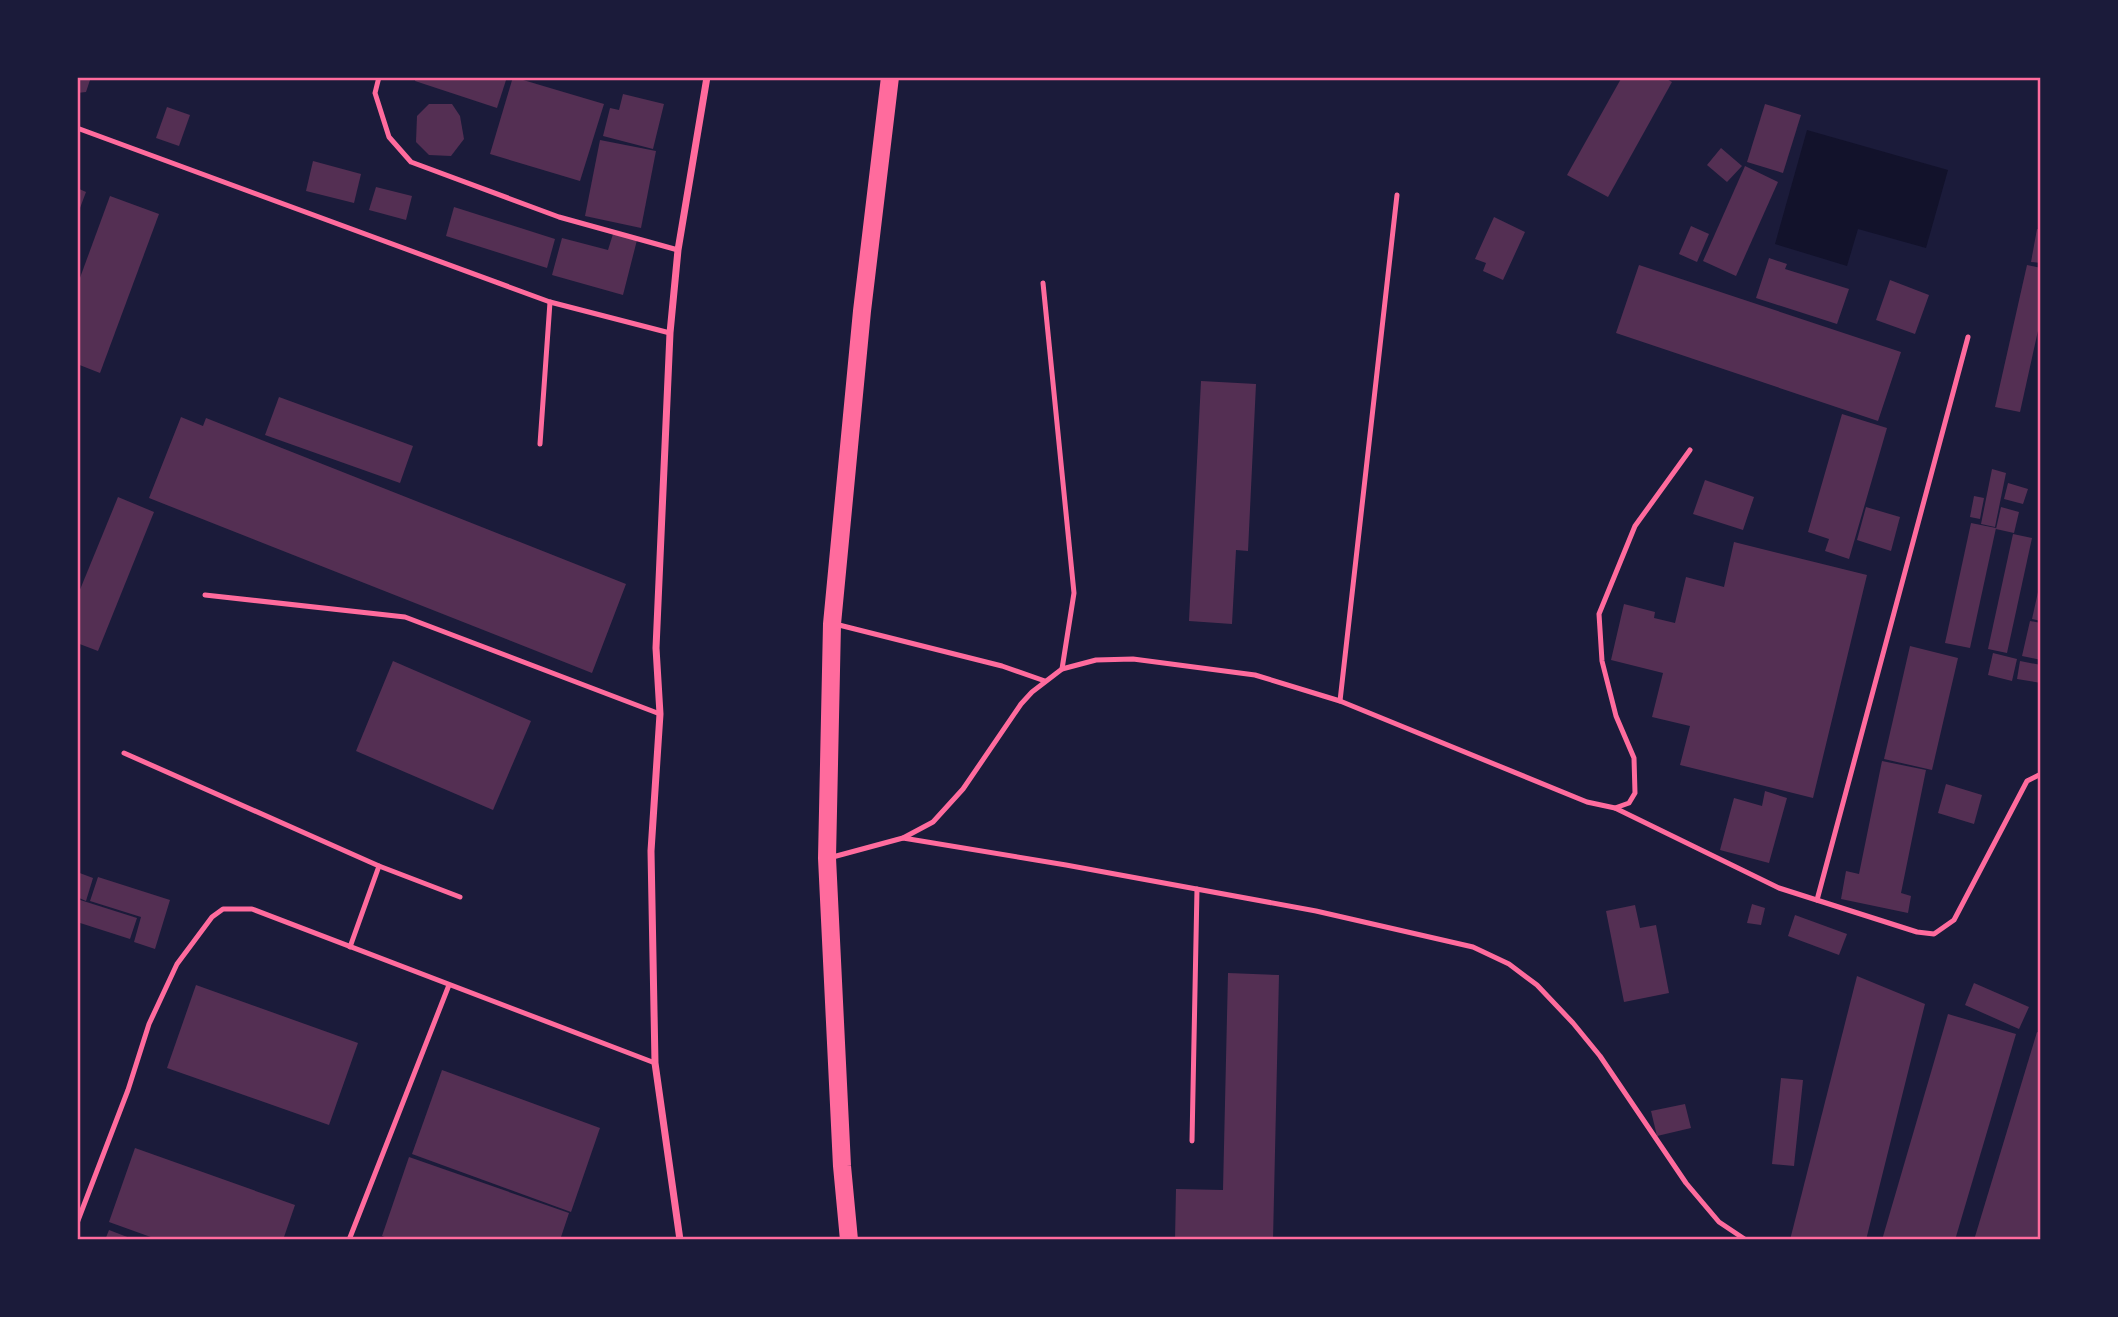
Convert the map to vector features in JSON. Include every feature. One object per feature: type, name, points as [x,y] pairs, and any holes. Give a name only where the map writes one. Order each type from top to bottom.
[{"type":"main road","points":[[849,1240],[836,1056],[827,858],[832,624],[862,311],[890,77]]},
{"type":"street","points":[[680,1240],[655,1063],[651,850],[660,714],[656,648],[670,333],[678,250],[707,77]]},
{"type":"lane","points":[[379,77],[375,93],[388,137],[411,162],[559,217],[678,250]]},
{"type":"lane","points":[[77,128],[550,303],[670,333]]},
{"type":"lane","points":[[1340,701],[1397,195]]},
{"type":"lane","points":[[1044,282],[1074,593],[1062,669]]},
{"type":"lane","points":[[540,444],[550,303]]},
{"type":"lane","points":[[1817,900],[1968,337]]},
{"type":"lane","points":[[1615,808],[1633,799],[1634,758],[1616,716],[1602,661],[1600,614],[1635,526],[1690,450]]},
{"type":"lane","points":[[205,595],[405,617],[660,714]]},
{"type":"lane","points":[[832,624],[1002,666],[1045,681]]},
{"type":"lane","points":[[827,858],[903,838],[933,822],[963,789],[1021,704],[1062,669],[1096,660],[1133,659],[1255,675],[1340,701],[1587,802],[1615,808],[1779,888],[1917,932],[1934,934],[1954,920],[2027,781],[2041,774]]},
{"type":"lane","points":[[124,753],[379,866],[460,897]]},
{"type":"lane","points":[[903,838],[1316,911],[1473,947],[1508,964],[1537,985],[1573,1023],[1600,1056],[1686,1183],[1719,1222],[1746,1240]]},
{"type":"lane","points":[[350,947],[379,866]]},
{"type":"lane","points":[[1192,1142],[1197,889]]},
{"type":"lane","points":[[77,1223],[128,1090],[149,1024],[177,964],[212,917],[223,909],[252,909],[655,1063]]},
{"type":"lane","points":[[349,1240],[450,985]]},
{"type":"shaded area","points":[[1807,130],[1948,170],[1926,248],[1858,229],[1847,266],[1775,244]]},
{"type":"building","points":[[77,77],[91,77],[86,92],[77,93]]},
{"type":"building","points":[[416,77],[507,77],[497,108],[415,81]]},
{"type":"building","points":[[513,77],[604,104],[580,181],[490,154]]},
{"type":"building","points":[[1622,77],[1663,77],[1672,82],[1608,197],[1567,175]]},
{"type":"building","points":[[623,94],[664,104],[653,149],[603,136],[610,108],[619,110]]},
{"type":"building","points":[[429,104],[452,104],[460,116],[464,139],[451,156],[429,155],[416,142],[417,116]]},
{"type":"building","points":[[1765,104],[1801,115],[1783,173],[1747,162]]},
{"type":"building","points":[[167,107],[190,115],[179,146],[156,138]]},
{"type":"building","points":[[600,140],[656,151],[641,228],[585,216]]},
{"type":"building","points":[[1721,148],[1742,166],[1727,182],[1707,165]]},
{"type":"building","points":[[313,161],[361,174],[354,203],[306,191]]},
{"type":"building","points":[[1745,166],[1778,182],[1736,276],[1703,261]]},
{"type":"building","points":[[376,187],[412,196],[406,220],[369,210]]},
{"type":"building","points":[[77,188],[86,192],[77,216]]},
{"type":"building","points":[[110,196],[159,214],[100,373],[77,364],[77,286]]},
{"type":"building","points":[[454,207],[555,239],[547,268],[446,236]]},
{"type":"building","points":[[1494,217],[1525,232],[1503,280],[1483,271],[1486,263],[1475,259]]},
{"type":"building","points":[[1691,226],[1709,234],[1697,262],[1679,254]]},
{"type":"building","points":[[2037,229],[2041,230],[2041,263],[2031,262]]},
{"type":"building","points":[[613,234],[637,240],[623,295],[552,275],[562,238],[608,250]]},
{"type":"building","points":[[1769,258],[1787,264],[1785,269],[1849,289],[1837,324],[1756,298]]},
{"type":"building","points":[[1639,265],[1901,352],[1878,421],[1616,333]]},
{"type":"building","points":[[2027,265],[2041,268],[2041,317],[2020,412],[1995,407]]},
{"type":"building","points":[[1890,280],[1929,295],[1915,334],[1876,320]]},
{"type":"building","points":[[1201,381],[1256,384],[1248,551],[1236,550],[1232,624],[1189,621]]},
{"type":"building","points":[[279,397],[413,446],[400,483],[265,435]]},
{"type":"building","points":[[1842,414],[1887,428],[1849,559],[1825,551],[1829,539],[1808,532]]},
{"type":"building","points":[[181,417],[203,426],[206,418],[626,584],[592,673],[149,498]]},
{"type":"building","points":[[1992,469],[2006,473],[1995,527],[1981,524]]},
{"type":"building","points":[[1705,480],[1754,497],[1743,530],[1693,514]]},
{"type":"building","points":[[2008,483],[2028,489],[2023,504],[2004,499]]},
{"type":"building","points":[[1974,496],[1984,498],[1980,519],[1970,517]]},
{"type":"building","points":[[118,497],[154,512],[98,651],[77,643],[77,597]]},
{"type":"building","points":[[1866,507],[1900,517],[1891,551],[1857,540]]},
{"type":"building","points":[[2001,507],[2019,512],[2014,533],[1996,529]]},
{"type":"building","points":[[1971,523],[1996,528],[1970,648],[1945,643]]},
{"type":"building","points":[[2013,534],[2032,538],[2007,653],[1988,649]]},
{"type":"building","points":[[1734,542],[1867,575],[1813,798],[1680,765],[1690,726],[1652,717],[1663,673],[1611,660],[1624,604],[1655,612],[1654,618],[1675,623],[1686,577],[1724,587]]},
{"type":"building","points":[[2041,583],[2041,621],[2032,619]]},
{"type":"building","points":[[2030,621],[2041,623],[2041,660],[2022,656]]},
{"type":"building","points":[[1910,646],[1958,658],[1932,770],[1884,759]]},
{"type":"building","points":[[1993,653],[2017,659],[2012,681],[1988,675]]},
{"type":"building","points":[[393,661],[531,721],[493,810],[356,751]]},
{"type":"building","points":[[2020,661],[2041,665],[2041,683],[2017,679]]},
{"type":"building","points":[[1882,761],[1926,770],[1901,893],[1911,896],[1908,913],[1841,899],[1846,871],[1859,874]]},
{"type":"building","points":[[1946,784],[1982,795],[1974,824],[1938,813]]},
{"type":"building","points":[[1765,791],[1787,798],[1769,863],[1720,850],[1734,798],[1762,806]]},
{"type":"building","points":[[77,872],[93,878],[86,901],[77,897]]},
{"type":"building","points":[[98,877],[170,900],[155,949],[134,942],[141,917],[90,901]]},
{"type":"building","points":[[77,899],[137,918],[130,939],[77,922]]},
{"type":"building","points":[[1752,904],[1765,908],[1761,925],[1747,923]]},
{"type":"building","points":[[1635,905],[1640,928],[1656,925],[1669,993],[1624,1002],[1606,911]]},
{"type":"building","points":[[1795,915],[1847,934],[1839,955],[1788,936]]},
{"type":"building","points":[[1228,973],[1279,975],[1273,1240],[1175,1240],[1176,1189],[1223,1190]]},
{"type":"building","points":[[1857,976],[1925,1004],[1866,1240],[1790,1240]]},
{"type":"building","points":[[1974,983],[2029,1007],[2019,1029],[1965,1005]]},
{"type":"building","points":[[196,985],[358,1043],[329,1125],[167,1068]]},
{"type":"building","points":[[1948,1014],[2016,1034],[1955,1240],[1882,1240]]},
{"type":"building","points":[[2037,1032],[2041,1033],[2041,1240],[1974,1240]]},
{"type":"building","points":[[442,1070],[600,1128],[571,1212],[412,1154]]},
{"type":"building","points":[[1781,1078],[1803,1080],[1794,1166],[1772,1164]]},
{"type":"building","points":[[1685,1104],[1691,1128],[1657,1136],[1651,1111]]},
{"type":"building","points":[[135,1148],[295,1205],[283,1240],[159,1240],[109,1222]]},
{"type":"building","points":[[409,1157],[569,1213],[560,1240],[392,1240],[382,1236]]},
{"type":"building","points":[[109,1230],[135,1240],[105,1240]]}]
